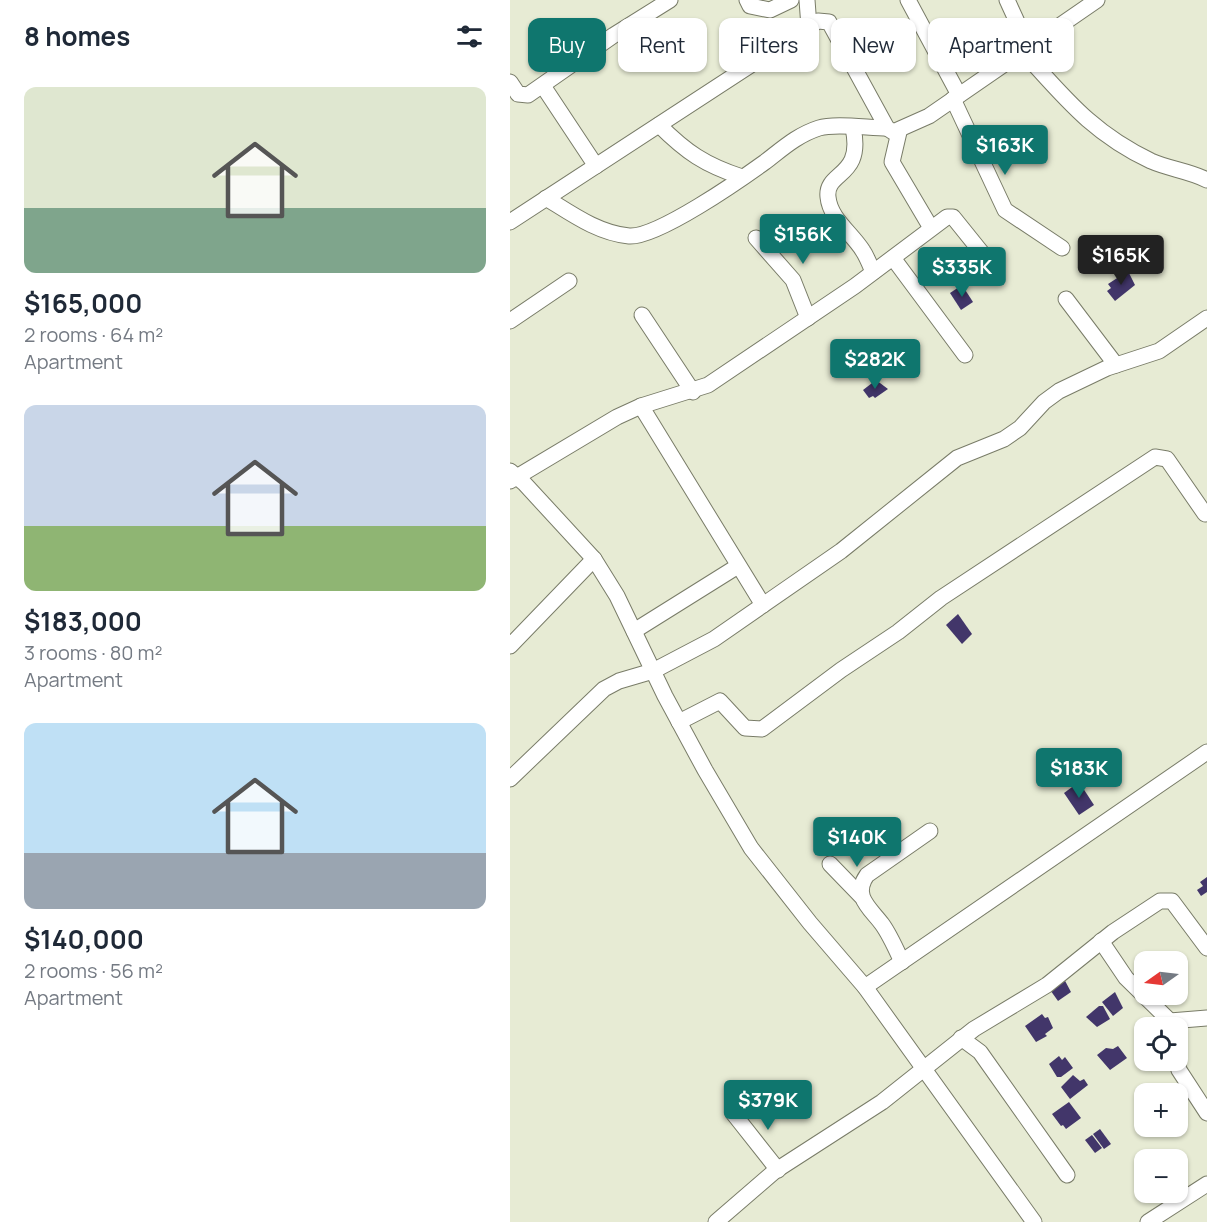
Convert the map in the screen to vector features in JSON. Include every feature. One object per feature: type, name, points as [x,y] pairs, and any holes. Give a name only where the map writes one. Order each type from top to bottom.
[{"type":"street","points":[[510,82],[516,99],[543,86],[614,35],[670,0]]},
{"type":"street","points":[[747,0],[750,6],[759,10],[770,10],[791,0]]},
{"type":"street","points":[[807,0],[808,18]]},
{"type":"street","points":[[908,0],[956,97],[1005,210],[1062,248]]},
{"type":"street","points":[[1007,0],[1014,18]]},
{"type":"street","points":[[1071,18],[1097,0]]},
{"type":"street","points":[[819,21],[829,22],[893,130],[892,162],[931,228]]},
{"type":"street","points":[[510,222],[740,72]]},
{"type":"street","points":[[546,198],[591,225],[612,233],[640,236],[657,230],[742,177],[780,148],[817,128],[833,125],[893,130],[956,97],[993,72]]},
{"type":"street","points":[[1045,72],[1087,122],[1108,138],[1152,161],[1207,180]]},
{"type":"street","points":[[543,86],[596,166]]},
{"type":"street","points":[[659,125],[690,154],[711,167],[742,177]]},
{"type":"street","points":[[853,128],[857,143],[854,160],[828,188],[827,195],[834,214],[862,250],[873,272]]},
{"type":"street","points":[[982,254],[953,217],[947,217],[808,318],[708,385],[693,392],[641,406],[617,417],[512,476],[594,559],[634,631],[679,722],[751,848],[810,923],[865,987],[1034,1222]]},
{"type":"street","points":[[756,238],[794,280],[808,318]]},
{"type":"street","points":[[893,258],[964,355]]},
{"type":"street","points":[[510,321],[569,281]]},
{"type":"street","points":[[1066,299],[1116,365]]},
{"type":"street","points":[[642,315],[693,392]]},
{"type":"street","points":[[510,779],[604,689],[619,681],[653,671],[714,639],[841,551],[957,458],[1004,439],[1020,428],[1044,402],[1059,391],[1116,365],[1159,351],[1207,318]]},
{"type":"street","points":[[641,406],[763,605]]},
{"type":"street","points":[[679,722],[720,701],[745,728],[762,729],[841,670],[898,632],[941,598],[1155,457],[1167,459],[1205,514]]},
{"type":"street","points":[[510,646],[594,559]]},
{"type":"street","points":[[634,631],[738,566]]},
{"type":"street","points":[[865,987],[1207,752]]},
{"type":"street","points":[[861,896],[862,881],[867,875],[930,831]]},
{"type":"street","points":[[830,864],[861,896],[864,904],[886,932],[902,962]]},
{"type":"street","points":[[716,1222],[778,1170],[882,1102],[961,1038],[1047,985],[1101,941],[1166,900],[1172,901],[1182,912],[1207,948]]},
{"type":"street","points":[[1101,941],[1126,978],[1164,1017]]},
{"type":"street","points":[[1188,1021],[1207,1018]]},
{"type":"street","points":[[961,1038],[980,1052],[1067,1175]]},
{"type":"street","points":[[1182,1071],[1207,1113]]},
{"type":"street","points":[[733,1113],[778,1170]]},
{"type":"street","points":[[1148,1222],[1207,1184]]},
{"type":"building","points":[[1104,243],[1112,253],[1096,268],[1086,256]]},
{"type":"building","points":[[1128,271],[1135,285],[1115,301],[1107,291],[1111,288],[1108,284]]},
{"type":"building","points":[[962,285],[973,302],[961,310],[950,293]]},
{"type":"building","points":[[876,380],[888,389],[875,398],[873,396],[869,398],[863,390]]},
{"type":"building","points":[[958,614],[972,634],[962,644],[946,625]]},
{"type":"building","points":[[1079,782],[1094,805],[1079,815],[1064,793]]},
{"type":"building","points":[[1207,877],[1207,892],[1201,896],[1197,890],[1203,886],[1200,882]]},
{"type":"building","points":[[1063,977],[1071,992],[1058,1001],[1048,987]]},
{"type":"building","points":[[1115,992],[1123,1008],[1113,1016],[1102,1002]]},
{"type":"building","points":[[1099,1006],[1103,1006],[1110,1019],[1097,1027],[1086,1017]]},
{"type":"building","points":[[1042,1014],[1045,1018],[1048,1017],[1053,1028],[1045,1034],[1047,1036],[1036,1042],[1025,1026]]},
{"type":"building","points":[[1118,1046],[1127,1058],[1110,1070],[1097,1055],[1106,1048],[1113,1049]]},
{"type":"building","points":[[1059,1056],[1062,1060],[1065,1057],[1073,1068],[1061,1077],[1057,1077],[1049,1064]]},
{"type":"building","points":[[1073,1075],[1080,1081],[1084,1079],[1088,1085],[1070,1099],[1061,1087]]},
{"type":"building","points":[[1069,1102],[1081,1118],[1066,1129],[1052,1114]]},
{"type":"building","points":[[1100,1129],[1111,1144],[1104,1149],[1093,1134]]},
{"type":"building","points":[[1092,1135],[1102,1148],[1095,1153],[1085,1140]]}]
